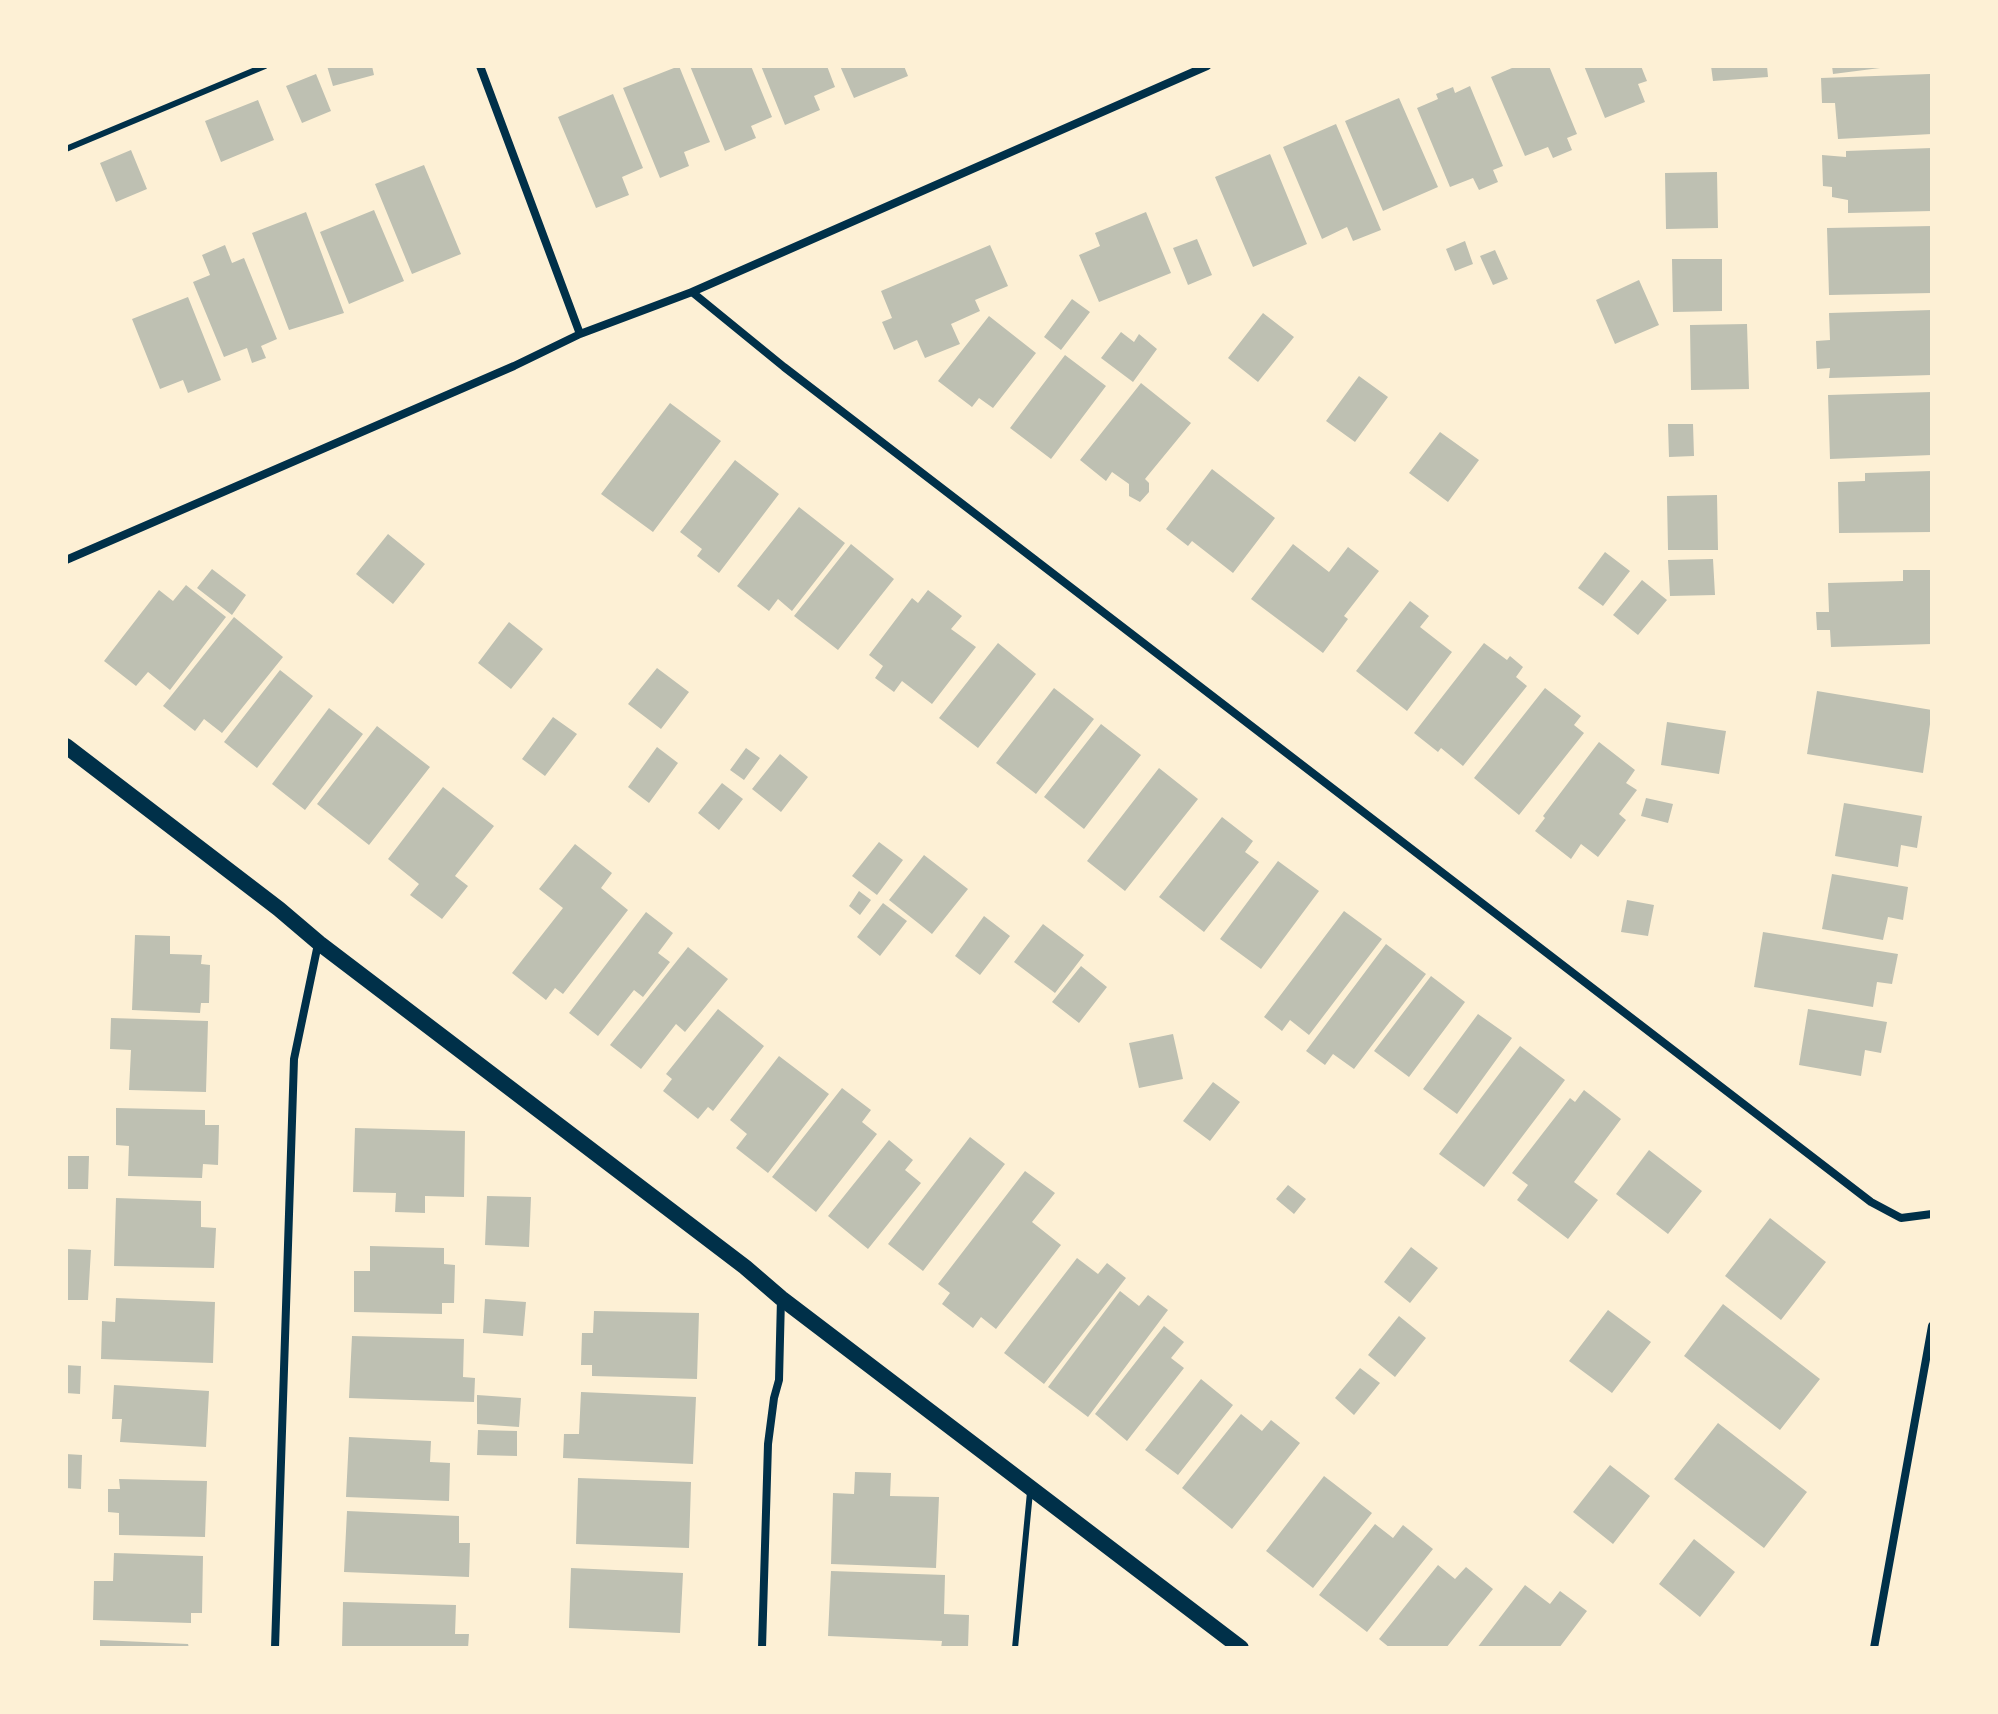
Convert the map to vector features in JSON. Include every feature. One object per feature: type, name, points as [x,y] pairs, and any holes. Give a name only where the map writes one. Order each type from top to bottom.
[{"type":"main road","points":[[66,746],[745,1267],[781,1298],[1241,1648]]},
{"type":"street","points":[[480,66],[580,334]]},
{"type":"street","points":[[66,560],[514,366],[580,334],[692,292],[1207,66]]},
{"type":"street","points":[[692,292],[797,377],[1871,1202],[1901,1218],[1932,1214]]},
{"type":"street","points":[[275,1648],[294,1059],[319,943]]},
{"type":"street","points":[[762,1648],[768,1444],[779,1380],[781,1298]]},
{"type":"street","points":[[1874,1648],[1932,1326]]},
{"type":"lane","points":[[66,149],[265,66]]},
{"type":"lane","points":[[1015,1648],[1031,1488]]},
{"type":"building","points":[[327,66],[372,66],[374,75],[333,86]]},
{"type":"building","points":[[679,66],[710,142],[684,152],[689,166],[660,178],[623,88]]},
{"type":"building","points":[[690,66],[751,66],[772,117],[751,126],[756,138],[725,151]]},
{"type":"building","points":[[761,66],[827,66],[835,87],[814,96],[820,110],[785,125]]},
{"type":"building","points":[[840,66],[904,66],[908,76],[854,98]]},
{"type":"building","points":[[1511,66],[1549,66],[1577,134],[1567,138],[1572,150],[1553,158],[1548,147],[1525,156],[1491,77]]},
{"type":"building","points":[[1584,66],[1641,66],[1647,81],[1638,84],[1645,102],[1605,118]]},
{"type":"building","points":[[1711,66],[1767,66],[1768,77],[1713,81]]},
{"type":"building","points":[[1832,66],[1880,66],[1880,68],[1833,74]]},
{"type":"building","points":[[316,74],[331,111],[302,123],[286,86]]},
{"type":"building","points":[[1930,74],[1932,134],[1838,139],[1835,103],[1822,103],[1821,78]]},
{"type":"building","points":[[1470,86],[1503,166],[1493,170],[1498,182],[1479,190],[1473,178],[1450,187],[1417,108],[1438,99],[1436,94],[1453,87],[1455,93]]},
{"type":"building","points":[[613,94],[643,168],[622,177],[629,195],[596,208],[558,117]]},
{"type":"building","points":[[1399,98],[1438,187],[1383,211],[1345,121]]},
{"type":"building","points":[[258,100],[274,140],[221,162],[205,121]]},
{"type":"building","points":[[1336,124],[1381,230],[1353,241],[1347,227],[1322,239],[1283,147]]},
{"type":"building","points":[[1932,148],[1932,211],[1848,213],[1848,200],[1832,197],[1832,187],[1823,186],[1822,155],[1846,157],[1846,151]]},
{"type":"building","points":[[131,150],[147,189],[116,202],[100,163]]},
{"type":"building","points":[[1270,154],[1307,244],[1253,267],[1215,177]]},
{"type":"building","points":[[424,165],[461,254],[412,274],[375,184]]},
{"type":"building","points":[[1717,172],[1718,228],[1666,229],[1665,173]]},
{"type":"building","points":[[374,210],[404,281],[349,304],[320,232]]},
{"type":"building","points":[[306,212],[344,313],[289,330],[252,233]]},
{"type":"building","points":[[1146,212],[1171,273],[1099,302],[1079,255],[1100,246],[1095,233]]},
{"type":"building","points":[[1932,226],[1932,293],[1829,295],[1827,228]]},
{"type":"building","points":[[1197,239],[1212,275],[1188,285],[1173,248]]},
{"type":"building","points":[[1465,241],[1473,264],[1455,271],[1446,249]]},
{"type":"building","points":[[225,245],[232,263],[244,258],[277,339],[261,346],[266,358],[252,363],[247,348],[224,357],[193,282],[210,275],[202,255]]},
{"type":"building","points":[[990,245],[1008,286],[975,300],[980,311],[951,324],[960,344],[925,358],[917,340],[894,350],[882,322],[892,318],[881,291]]},
{"type":"building","points":[[1495,250],[1508,279],[1493,285],[1480,256]]},
{"type":"building","points":[[1672,259],[1722,259],[1722,311],[1673,312]]},
{"type":"building","points":[[1639,280],[1659,325],[1615,344],[1596,300]]},
{"type":"building","points":[[188,297],[221,380],[188,393],[183,380],[160,389],[132,319]]},
{"type":"building","points":[[1072,299],[1090,312],[1061,350],[1044,337]]},
{"type":"building","points":[[1932,310],[1932,375],[1829,378],[1830,368],[1817,369],[1816,341],[1830,340],[1829,313]]},
{"type":"building","points":[[1263,313],[1294,337],[1258,382],[1228,358]]},
{"type":"building","points":[[989,316],[1036,353],[993,408],[979,398],[972,407],[938,381]]},
{"type":"building","points":[[1747,324],[1749,389],[1691,390],[1690,325]]},
{"type":"building","points":[[1121,332],[1134,342],[1139,334],[1157,349],[1133,382],[1101,358]]},
{"type":"building","points":[[1065,355],[1106,386],[1051,459],[1010,428]]},
{"type":"building","points":[[1359,376],[1388,397],[1355,442],[1326,421]]},
{"type":"building","points":[[1141,383],[1191,423],[1145,479],[1149,483],[1149,492],[1140,502],[1129,496],[1129,484],[1112,472],[1106,481],[1080,460]]},
{"type":"building","points":[[1932,392],[1932,455],[1830,459],[1828,395]]},
{"type":"building","points":[[670,403],[721,441],[653,532],[601,494]]},
{"type":"building","points":[[1668,424],[1693,424],[1694,456],[1669,457]]},
{"type":"building","points":[[1440,432],[1479,460],[1448,502],[1409,473]]},
{"type":"building","points":[[735,460],[779,494],[719,573],[697,556],[702,549],[680,532]]},
{"type":"building","points":[[1212,469],[1275,518],[1233,573],[1192,541],[1188,546],[1166,529]]},
{"type":"building","points":[[1932,471],[1932,532],[1839,533],[1838,482],[1865,481],[1865,473]]},
{"type":"building","points":[[1717,495],[1718,550],[1668,550],[1667,496]]},
{"type":"building","points":[[799,507],[845,543],[792,611],[778,599],[769,611],[737,586]]},
{"type":"building","points":[[388,534],[425,564],[393,604],[356,574]]},
{"type":"building","points":[[851,544],[894,579],[838,650],[794,616]]},
{"type":"building","points":[[1293,544],[1329,572],[1348,547],[1379,571],[1344,616],[1348,619],[1323,653],[1251,599]]},
{"type":"building","points":[[1605,552],[1630,571],[1603,606],[1578,588]]},
{"type":"building","points":[[1713,559],[1715,595],[1670,596],[1668,560]]},
{"type":"building","points":[[212,569],[246,595],[232,615],[197,588]]},
{"type":"building","points":[[1903,570],[1932,570],[1932,644],[1831,647],[1830,630],[1817,630],[1816,612],[1829,612],[1828,583],[1903,581]]},
{"type":"building","points":[[1642,580],[1667,600],[1638,635],[1613,615]]},
{"type":"building","points":[[186,585],[226,617],[170,690],[148,672],[136,686],[104,661],[159,590],[173,601]]},
{"type":"building","points":[[928,590],[962,616],[951,629],[976,647],[932,704],[902,681],[894,692],[875,678],[883,666],[869,655],[912,598],[918,603]]},
{"type":"building","points":[[1410,601],[1429,616],[1420,627],[1452,652],[1407,711],[1356,671]]},
{"type":"building","points":[[234,617],[283,657],[222,733],[204,719],[195,731],[163,706]]},
{"type":"building","points":[[509,622],[543,649],[511,689],[478,663]]},
{"type":"building","points":[[998,643],[1036,674],[978,748],[939,718]]},
{"type":"building","points":[[1484,643],[1507,660],[1510,656],[1523,667],[1516,677],[1527,686],[1463,766],[1441,748],[1438,752],[1414,733]]},
{"type":"building","points":[[657,668],[689,692],[661,729],[628,704]]},
{"type":"building","points":[[280,670],[313,696],[257,768],[224,742]]},
{"type":"building","points":[[1054,688],[1094,719],[1036,794],[996,763]]},
{"type":"building","points":[[1545,688],[1581,716],[1574,725],[1584,733],[1519,815],[1474,778]]},
{"type":"building","points":[[1817,691],[1932,710],[1923,773],[1807,754]]},
{"type":"building","points":[[329,708],[363,734],[305,810],[272,784]]},
{"type":"building","points":[[553,717],[577,734],[545,776],[522,759]]},
{"type":"building","points":[[1667,722],[1726,731],[1719,774],[1661,765]]},
{"type":"building","points":[[1101,724],[1141,755],[1084,829],[1044,797]]},
{"type":"building","points":[[377,726],[430,767],[369,845],[317,804]]},
{"type":"building","points":[[1599,742],[1635,770],[1626,783],[1637,790],[1619,814],[1626,820],[1598,857],[1581,844],[1571,859],[1535,831]]},
{"type":"building","points":[[657,747],[678,763],[649,803],[628,787]]},
{"type":"building","points":[[746,748],[760,758],[744,780],[730,770]]},
{"type":"building","points":[[780,754],[808,777],[781,812],[752,789]]},
{"type":"building","points":[[1159,768],[1198,799],[1125,891],[1087,861]]},
{"type":"building","points":[[722,783],[743,799],[719,830],[698,813]]},
{"type":"building","points":[[443,787],[494,826],[455,876],[468,886],[442,919],[410,895],[419,884],[388,859]]},
{"type":"building","points":[[1646,798],[1673,804],[1668,823],[1641,816]]},
{"type":"building","points":[[1844,803],[1922,816],[1917,848],[1901,845],[1898,867],[1835,856]]},
{"type":"building","points":[[1222,817],[1253,841],[1245,852],[1259,862],[1204,932],[1159,897]]},
{"type":"building","points":[[879,842],[903,860],[877,895],[852,876]]},
{"type":"building","points":[[575,844],[612,873],[601,888],[628,910],[563,994],[555,988],[546,1000],[512,973],[563,908],[539,889]]},
{"type":"building","points":[[924,855],[968,889],[932,934],[889,900]]},
{"type":"building","points":[[1278,861],[1319,891],[1261,969],[1220,939]]},
{"type":"building","points":[[1832,874],[1908,887],[1903,920],[1888,917],[1883,940],[1822,929]]},
{"type":"building","points":[[859,891],[871,900],[860,915],[849,906]]},
{"type":"building","points":[[1627,900],[1654,905],[1648,936],[1621,932]]},
{"type":"building","points":[[883,903],[907,921],[880,956],[857,937]]},
{"type":"building","points":[[1344,911],[1382,939],[1309,1035],[1290,1020],[1282,1031],[1264,1017]]},
{"type":"building","points":[[646,912],[673,933],[658,953],[670,962],[643,997],[634,990],[598,1036],[569,1013]]},
{"type":"building","points":[[984,916],[1010,936],[980,975],[955,956]]},
{"type":"building","points":[[1043,924],[1084,955],[1055,993],[1014,962]]},
{"type":"building","points":[[1763,932],[1898,954],[1892,984],[1877,982],[1873,1007],[1754,987]]},
{"type":"building","points":[[135,935],[170,936],[170,954],[202,955],[201,964],[210,965],[209,1003],[201,1003],[200,1013],[132,1010]]},
{"type":"building","points":[[1386,944],[1426,974],[1354,1069],[1333,1054],[1325,1065],[1306,1051]]},
{"type":"building","points":[[688,947],[728,979],[685,1032],[676,1024],[641,1069],[610,1045]]},
{"type":"building","points":[[1081,966],[1107,987],[1079,1023],[1052,1002]]},
{"type":"building","points":[[1431,976],[1465,1002],[1409,1077],[1374,1051]]},
{"type":"building","points":[[718,1009],[764,1046],[713,1111],[708,1107],[698,1119],[663,1091],[672,1079],[666,1074]]},
{"type":"building","points":[[1808,1009],[1887,1022],[1881,1053],[1865,1050],[1861,1076],[1799,1065]]},
{"type":"building","points":[[1478,1014],[1512,1038],[1457,1114],[1423,1089]]},
{"type":"building","points":[[111,1018],[208,1021],[206,1092],[129,1090],[131,1050],[110,1049]]},
{"type":"building","points":[[1173,1034],[1183,1079],[1139,1088],[1129,1043]]},
{"type":"building","points":[[1520,1046],[1565,1080],[1484,1187],[1439,1154]]},
{"type":"building","points":[[779,1056],[829,1094],[768,1173],[736,1148],[747,1134],[730,1120]]},
{"type":"building","points":[[1213,1082],[1240,1102],[1210,1141],[1183,1121]]},
{"type":"building","points":[[842,1088],[871,1110],[862,1122],[877,1134],[816,1212],[772,1177]]},
{"type":"building","points":[[1584,1090],[1621,1119],[1574,1182],[1598,1200],[1568,1239],[1517,1200],[1528,1185],[1512,1173],[1570,1098],[1575,1102]]},
{"type":"building","points":[[116,1108],[205,1110],[205,1125],[219,1125],[218,1165],[203,1164],[202,1178],[128,1176],[129,1146],[116,1145]]},
{"type":"building","points":[[355,1128],[465,1131],[464,1197],[425,1196],[425,1213],[395,1212],[396,1193],[353,1192]]},
{"type":"building","points":[[970,1137],[1005,1164],[923,1271],[888,1244]]},
{"type":"building","points":[[889,1140],[913,1160],[905,1170],[921,1183],[868,1249],[828,1216]]},
{"type":"building","points":[[1649,1150],[1702,1191],[1668,1234],[1616,1194]]},
{"type":"building","points":[[66,1156],[89,1156],[88,1189],[66,1189]]},
{"type":"building","points":[[1025,1171],[1055,1193],[1032,1222],[1061,1245],[996,1329],[981,1317],[973,1328],[942,1304],[950,1293],[938,1284]]},
{"type":"building","points":[[1288,1185],[1306,1199],[1294,1214],[1276,1199]]},
{"type":"building","points":[[487,1196],[531,1197],[529,1247],[485,1245]]},
{"type":"building","points":[[116,1198],[201,1201],[201,1227],[216,1228],[214,1268],[114,1266]]},
{"type":"building","points":[[1770,1218],[1826,1262],[1781,1320],[1725,1276]]},
{"type":"building","points":[[370,1246],[444,1248],[444,1264],[455,1265],[454,1303],[442,1303],[442,1314],[354,1312],[354,1271],[370,1271]]},
{"type":"building","points":[[1411,1247],[1438,1268],[1410,1303],[1384,1282]]},
{"type":"building","points":[[66,1249],[91,1250],[88,1300],[66,1300]]},
{"type":"building","points":[[1077,1258],[1098,1274],[1107,1263],[1126,1278],[1044,1384],[1004,1353]]},
{"type":"building","points":[[1120,1291],[1139,1306],[1148,1295],[1168,1310],[1088,1417],[1048,1387]]},
{"type":"building","points":[[116,1298],[215,1302],[213,1363],[101,1359],[102,1321],[115,1322]]},
{"type":"building","points":[[485,1299],[526,1302],[523,1336],[483,1333]]},
{"type":"building","points":[[1723,1304],[1820,1379],[1780,1430],[1684,1356]]},
{"type":"building","points":[[1608,1310],[1651,1342],[1612,1393],[1569,1361]]},
{"type":"building","points":[[594,1311],[699,1313],[697,1379],[592,1376],[592,1365],[581,1365],[582,1333],[593,1333]]},
{"type":"building","points":[[1399,1316],[1426,1338],[1395,1377],[1368,1355]]},
{"type":"building","points":[[1164,1326],[1184,1342],[1171,1358],[1184,1368],[1127,1441],[1095,1414]]},
{"type":"building","points":[[352,1336],[464,1339],[463,1377],[475,1378],[474,1402],[349,1398]]},
{"type":"building","points":[[66,1365],[81,1366],[80,1394],[66,1393]]},
{"type":"building","points":[[1360,1368],[1380,1383],[1354,1415],[1335,1398]]},
{"type":"building","points":[[1201,1379],[1233,1405],[1178,1475],[1145,1450]]},
{"type":"building","points":[[114,1385],[209,1391],[206,1447],[120,1442],[122,1419],[112,1419]]},
{"type":"building","points":[[581,1392],[696,1397],[693,1464],[563,1458],[564,1434],[579,1434]]},
{"type":"building","points":[[477,1395],[521,1398],[519,1427],[477,1424]]},
{"type":"building","points":[[1241,1414],[1262,1431],[1271,1420],[1300,1443],[1232,1529],[1182,1488]]},
{"type":"building","points":[[1718,1423],[1807,1492],[1764,1548],[1674,1479]]},
{"type":"building","points":[[478,1430],[517,1431],[517,1456],[477,1455]]},
{"type":"building","points":[[349,1437],[431,1441],[430,1462],[450,1463],[449,1501],[346,1497]]},
{"type":"building","points":[[66,1454],[82,1455],[81,1489],[66,1488]]},
{"type":"building","points":[[1610,1465],[1650,1496],[1613,1544],[1573,1512]]},
{"type":"building","points":[[855,1472],[891,1473],[890,1496],[939,1497],[936,1568],[831,1564],[833,1493],[854,1494]]},
{"type":"building","points":[[1324,1476],[1372,1513],[1313,1588],[1266,1551]]},
{"type":"building","points":[[578,1478],[691,1482],[689,1548],[576,1544]]},
{"type":"building","points":[[119,1479],[207,1481],[205,1537],[119,1535],[119,1513],[108,1512],[108,1489],[120,1489]]},
{"type":"building","points":[[347,1511],[459,1516],[459,1543],[470,1543],[469,1577],[344,1572]]},
{"type":"building","points":[[1375,1524],[1393,1538],[1403,1525],[1433,1549],[1367,1632],[1319,1595]]},
{"type":"building","points":[[1694,1539],[1735,1572],[1700,1617],[1659,1584]]},
{"type":"building","points":[[114,1553],[203,1556],[202,1613],[191,1613],[191,1623],[93,1620],[94,1581],[113,1581]]},
{"type":"building","points":[[1438,1565],[1455,1579],[1466,1567],[1493,1589],[1446,1648],[1390,1648],[1379,1639]]},
{"type":"building","points":[[571,1568],[683,1573],[680,1633],[569,1628]]},
{"type":"building","points":[[831,1571],[945,1575],[944,1614],[969,1615],[968,1648],[941,1648],[942,1641],[828,1636]]},
{"type":"building","points":[[1525,1585],[1550,1604],[1560,1591],[1587,1611],[1559,1648],[1477,1648]]},
{"type":"building","points":[[343,1602],[456,1605],[455,1634],[469,1634],[468,1648],[342,1648]]},
{"type":"building","points":[[100,1640],[188,1644],[189,1648],[100,1648]]}]
